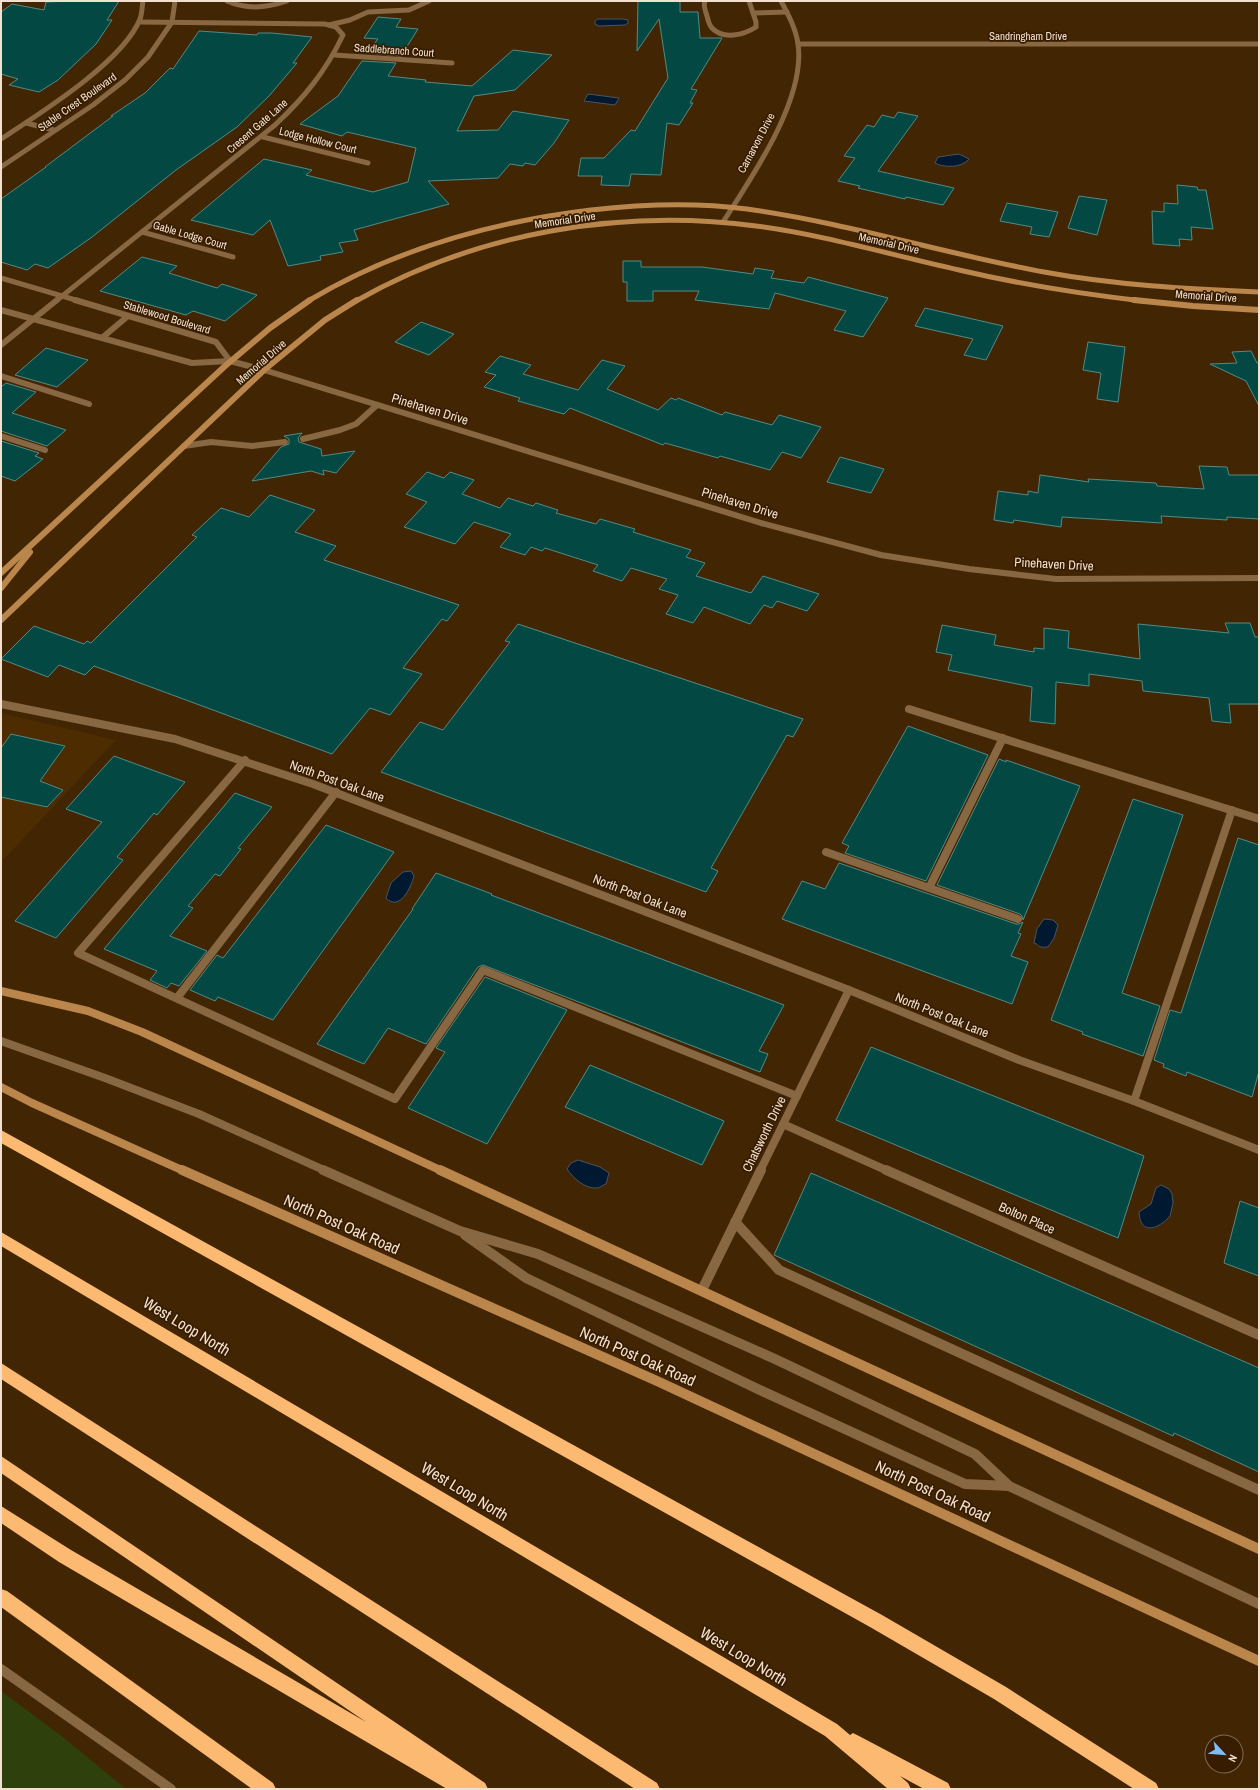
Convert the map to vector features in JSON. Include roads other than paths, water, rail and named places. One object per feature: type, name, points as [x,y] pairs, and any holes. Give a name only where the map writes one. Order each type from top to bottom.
[{"type":"highway","points":[[1,1136],[876,1621],[1000,1693],[1150,1789]]},
{"type":"highway","name":"West Loop North","points":[[1,1238],[831,1730],[902,1789]]},
{"type":"highway","points":[[1,1370],[651,1789]]},
{"type":"highway","points":[[1,1464],[479,1789]]},
{"type":"highway","points":[[1,1514],[65,1556],[464,1789]]},
{"type":"highway","points":[[1,1597],[267,1789]]},
{"type":"highway","points":[[831,1730],[942,1789]]},
{"type":"main road","name":"Memorial Drive","points":[[1,573],[83,495],[230,361],[271,327],[304,304],[335,285],[378,264],[417,249],[467,233],[515,222],[579,211],[654,205],[689,204],[732,208],[826,222],[1044,272],[1102,280],[1182,288],[1259,292]]},
{"type":"main road","name":"Memorial Drive","points":[[1,620],[264,370],[309,333],[344,308],[410,272],[458,254],[501,241],[545,232],[611,223],[649,220],[723,222],[815,236],[994,278],[1100,295],[1176,304],[1259,310]]},
{"type":"main road","points":[[1100,295],[1102,280]]},
{"type":"main road","points":[[1,588],[49,528]]},
{"type":"main road","points":[[1,991],[88,1011],[142,1032],[1259,1549]]},
{"type":"main road","name":"North Post Oak Road","points":[[1,1088],[39,1107],[657,1381],[1259,1661]]},
{"type":"street","name":"Stable Crest Boulevard","points":[[1,139],[91,76],[114,54],[139,22],[142,1]]},
{"type":"street","name":"Stable Crest Boulevard","points":[[1,167],[126,80],[148,57],[172,22],[175,1]]},
{"type":"street","points":[[227,1],[238,5],[255,7],[273,6],[287,1]]},
{"type":"street","points":[[139,22],[329,25],[350,20],[368,12],[410,10],[429,1]]},
{"type":"street","points":[[705,1],[704,6],[710,25],[714,31],[720,34],[740,34],[752,30],[756,26],[749,1]]},
{"type":"street","name":"Carnarvon Drive","points":[[723,222],[778,127],[797,79],[798,44],[787,12],[781,1]]},
{"type":"street","points":[[753,13],[787,12]]},
{"type":"street","name":"Cresent Gate Lane","points":[[1,345],[263,137],[296,106],[315,84],[335,55],[343,34],[336,28],[329,25]]},
{"type":"street","name":"Sandringham Drive","points":[[798,44],[1259,44]]},
{"type":"street","name":"Saddlebranch Court","points":[[335,55],[452,63]]},
{"type":"street","points":[[26,122],[54,130]]},
{"type":"street","name":"Lodge Hollow Court","points":[[263,137],[368,163]]},
{"type":"street","name":"Gable Lodge Court","points":[[142,232],[233,257]]},
{"type":"street","name":"Stablewood Boulevard","points":[[1,278],[216,342],[230,361]]},
{"type":"street","points":[[1,310],[103,337],[192,363],[230,361]]},
{"type":"street","points":[[103,337],[128,316]]},
{"type":"street","name":"Pinehaven Drive","points":[[230,361],[264,370],[761,523],[881,555],[969,569],[1056,578],[1259,578]]},
{"type":"street","points":[[1,376],[89,404]]},
{"type":"street","points":[[303,439],[340,430],[356,424],[377,405]]},
{"type":"street","points":[[1,436],[45,450]]},
{"type":"street","points":[[184,446],[211,442],[252,446],[285,442]]},
{"type":"street","name":"North Post Oak Lane","points":[[1,704],[175,739],[245,760],[336,792],[849,990],[1019,1060],[1134,1101],[1259,1150]]},
{"type":"street","points":[[909,709],[1259,819]]},
{"type":"street","points":[[930,886],[1003,738]]},
{"type":"street","points":[[245,760],[78,952],[395,1099],[483,970],[797,1096]]},
{"type":"street","points":[[177,998],[336,792]]},
{"type":"street","points":[[1134,1101],[1232,810]]},
{"type":"street","points":[[826,852],[930,886],[1018,918]]},
{"type":"street","name":"Chatsworth Drive","points":[[702,1290],[849,990]]},
{"type":"street","points":[[1,1041],[105,1078],[199,1114],[460,1232],[538,1254],[782,1363],[975,1454],[1009,1486],[1259,1604]]},
{"type":"street","name":"Bolton Place","points":[[784,1124],[1259,1335]]},
{"type":"street","points":[[735,1222],[780,1270],[1259,1490]]},
{"type":"street","points":[[460,1232],[526,1278],[762,1391],[965,1484],[1009,1486]]},
{"type":"street","points":[[1,1669],[171,1789]]},
{"type":"water","points":[[598,19],[623,19],[628,20],[628,23],[625,25],[599,26],[595,24],[595,21]]},
{"type":"water","points":[[588,94],[619,98],[615,105],[584,101]]},
{"type":"water","points":[[959,154],[969,159],[958,166],[943,166],[935,163],[938,157]]},
{"type":"water","points":[[411,871],[414,876],[408,891],[400,900],[391,902],[386,898],[391,883],[403,872]]},
{"type":"water","points":[[1044,919],[1053,920],[1058,925],[1054,938],[1048,947],[1040,947],[1034,943],[1037,929]]},
{"type":"water","points":[[578,1160],[600,1167],[609,1173],[606,1184],[598,1188],[593,1188],[584,1185],[576,1179],[567,1169],[571,1163]]},
{"type":"water","points":[[1161,1185],[1169,1189],[1172,1194],[1173,1203],[1170,1216],[1166,1221],[1156,1227],[1146,1227],[1140,1220],[1139,1212],[1151,1204],[1156,1188]]}]
